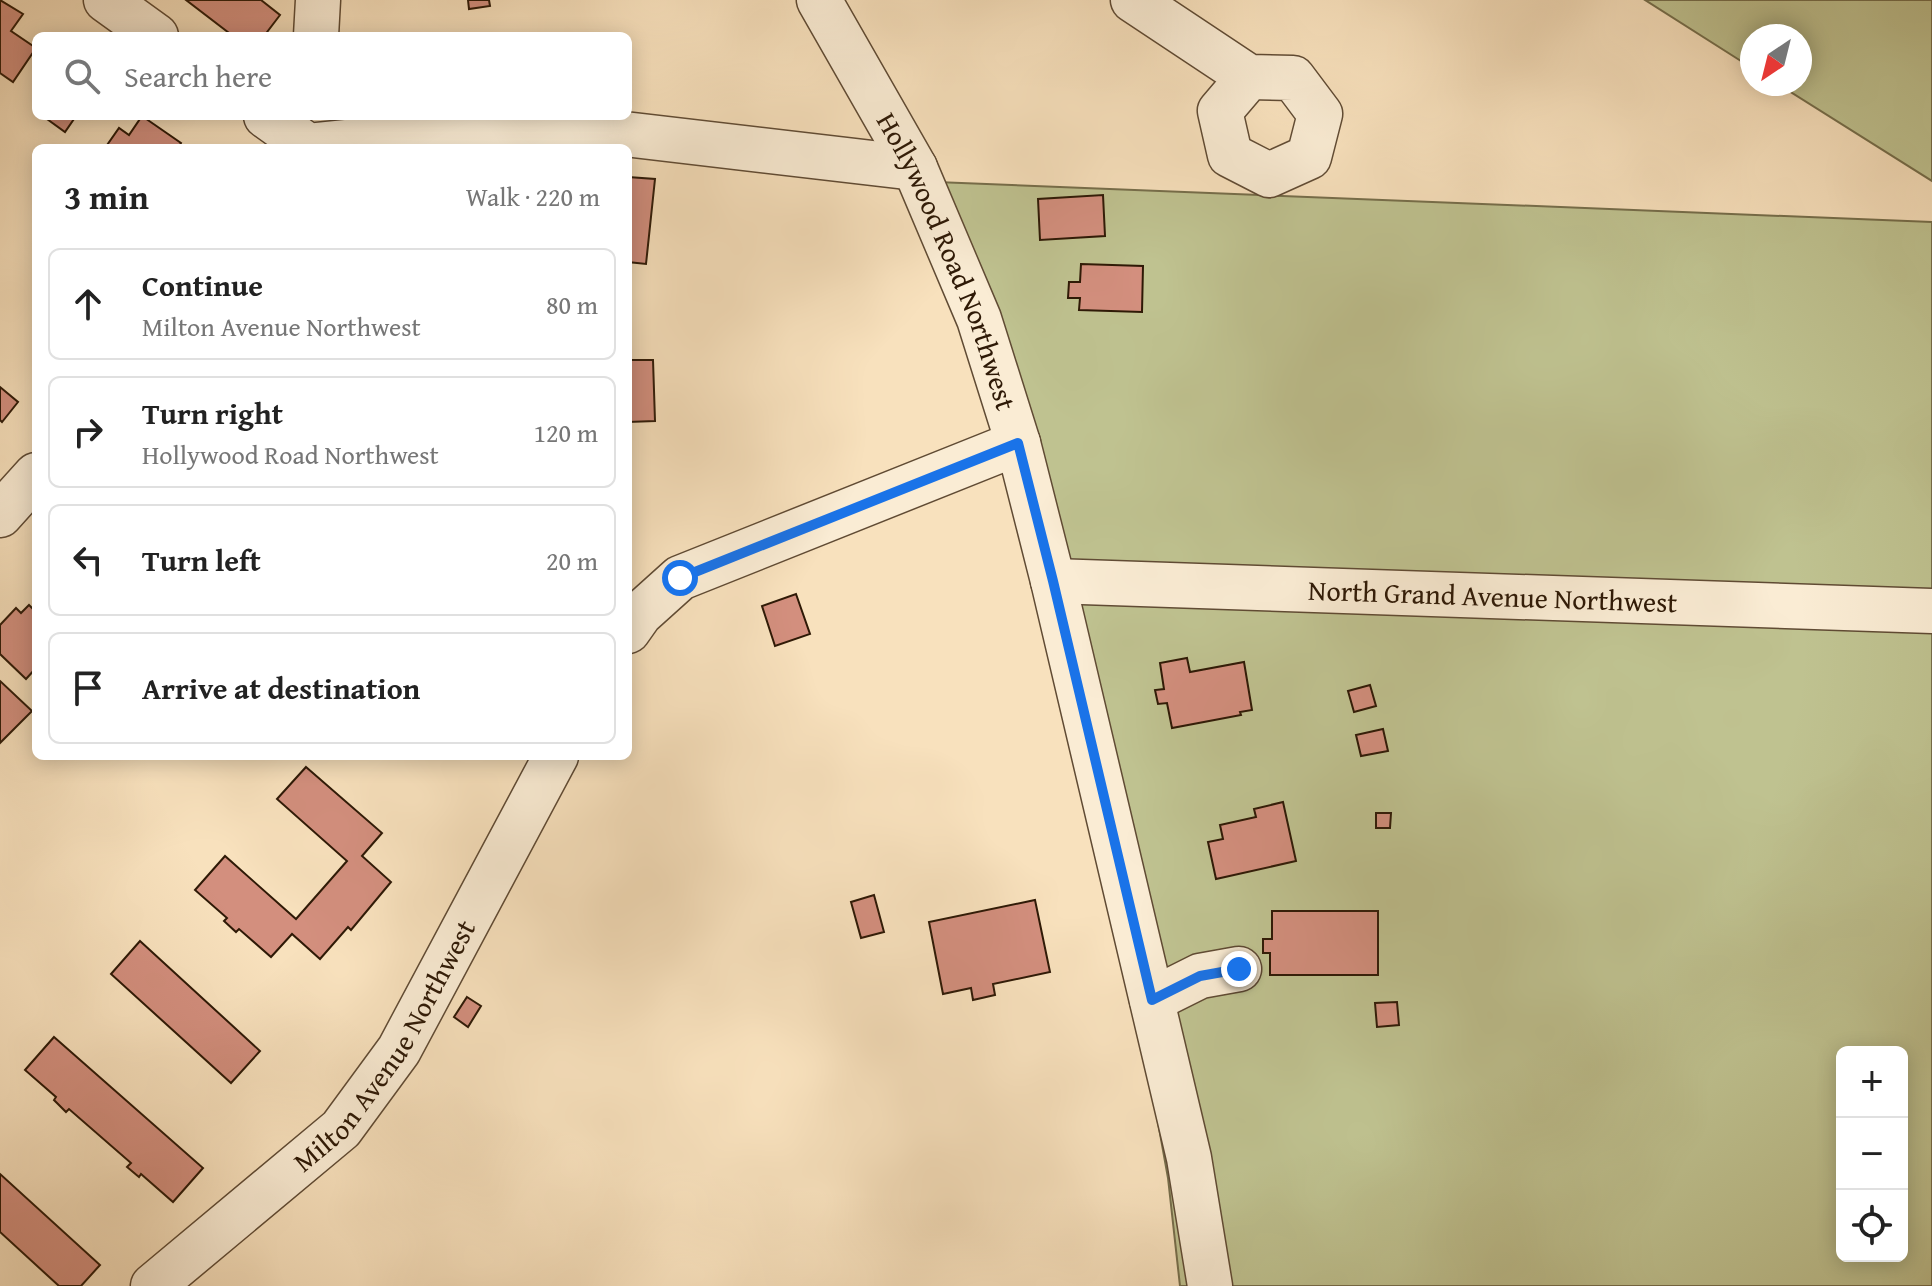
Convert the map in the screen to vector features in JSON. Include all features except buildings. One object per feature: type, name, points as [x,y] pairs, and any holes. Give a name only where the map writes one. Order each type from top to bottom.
[{"type":"street","points":[[106,0],[150,32]]},
{"type":"street","points":[[316,32],[318,0]]},
{"type":"street","name":"Hollywood Road Northwest","points":[[819,0],[915,168],[979,319],[1018,443],[1189,1158],[1210,1286]]},
{"type":"street","points":[[1133,0],[1249,77]]},
{"type":"street","points":[[274,120],[309,137],[432,141],[531,123],[566,137],[915,168]]},
{"type":"street","points":[[632,625],[640,614],[680,578],[1018,443]]},
{"type":"street","points":[[0,515],[32,479]]},
{"type":"street","name":"North Grand Avenue Northwest","points":[[1053,581],[1932,611]]},
{"type":"street","name":"Milton Avenue Northwest","points":[[153,1286],[341,1129],[399,1050],[554,760]]},
{"type":"street","points":[[1152,1000],[1200,976],[1239,969]]},
{"type":"green space","points":[[1645,0],[1932,0],[1932,181],[1797,96],[1812,96],[1812,24],[1740,24],[1740,60]]},
{"type":"green space","points":[[911,181],[1932,222],[1932,1286],[1180,1286],[1168,1178],[1063,595]]},
{"type":"route","points":[[680,578],[1018,443],[1152,1000],[1200,976],[1239,969]]}]
